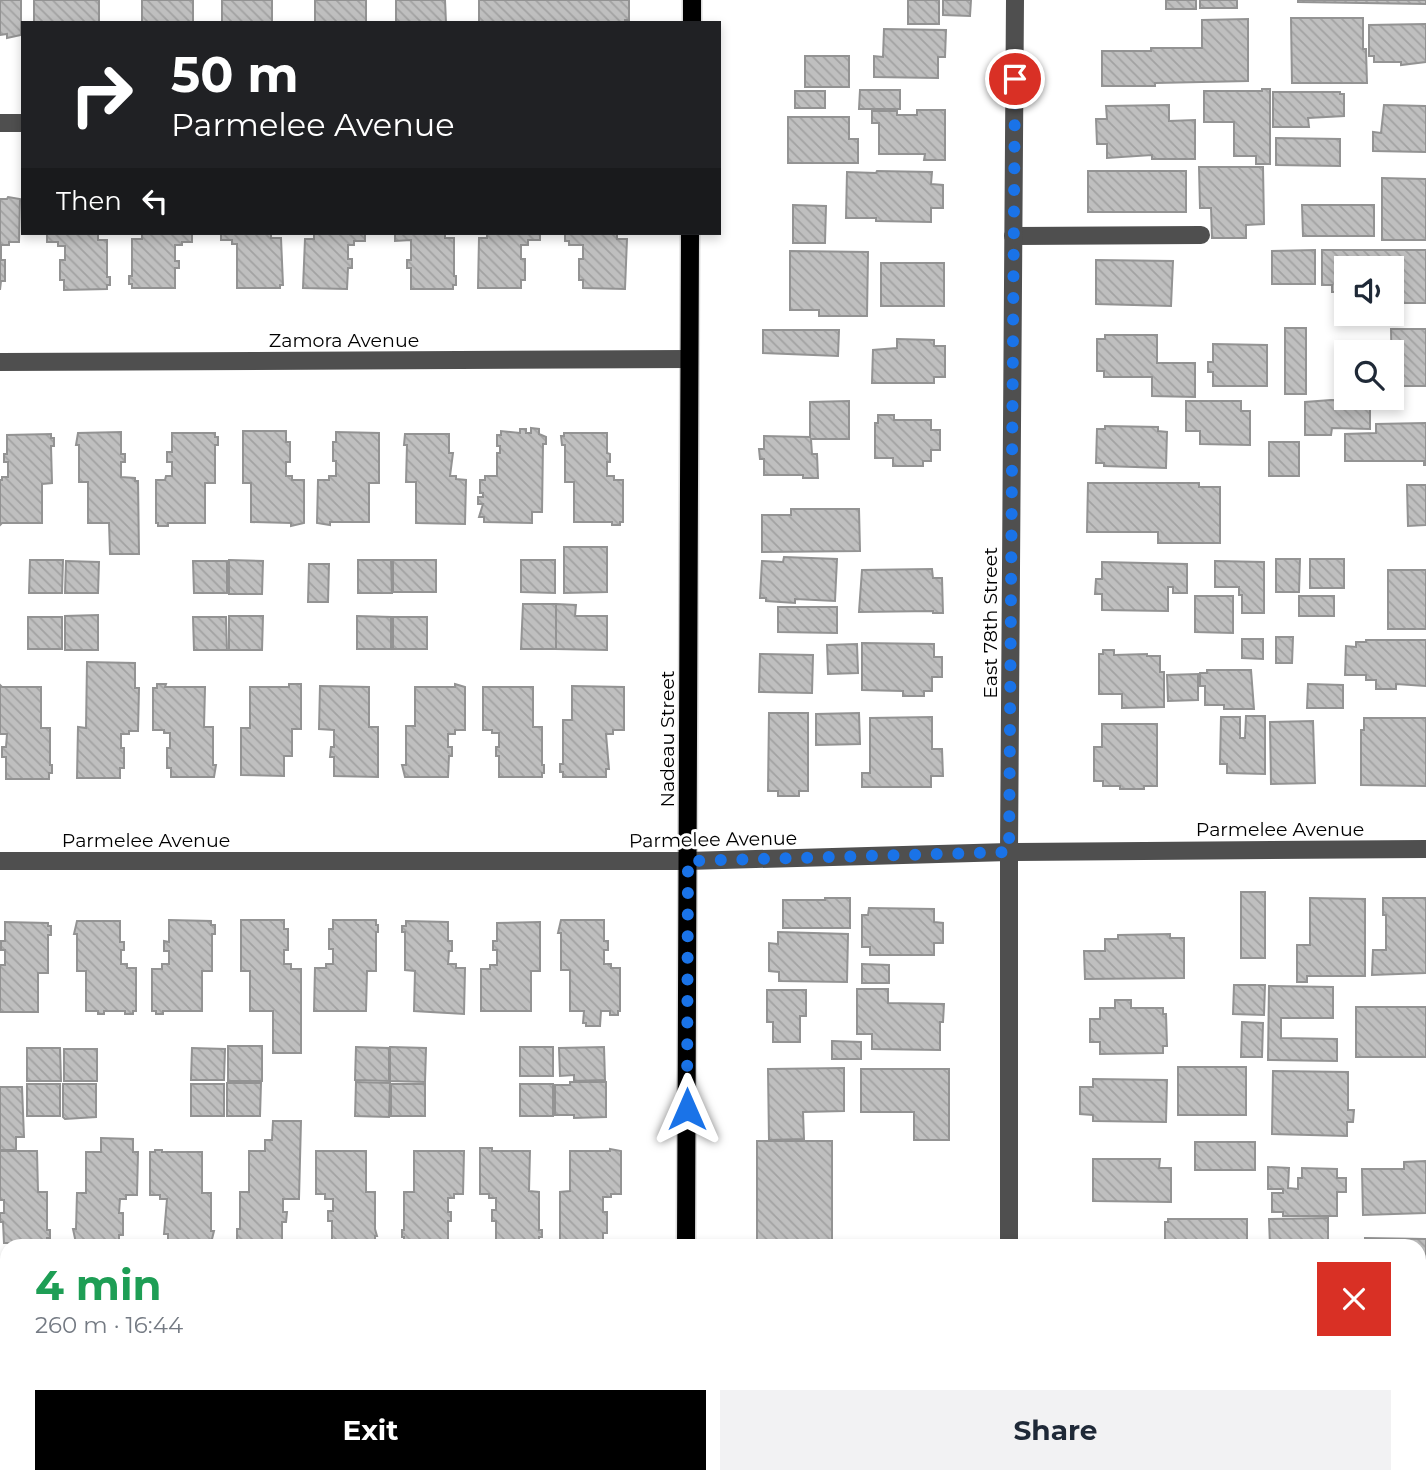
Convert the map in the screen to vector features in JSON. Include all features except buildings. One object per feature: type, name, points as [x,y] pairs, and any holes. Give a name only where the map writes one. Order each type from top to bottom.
[{"type":"main road","points":[[692,0],[692,21]]},
{"type":"main road","name":"Nadeau Street","points":[[686,1239],[690,235]]},
{"type":"street","name":"East 78th Street","points":[[1009,1239],[1015,0]]},
{"type":"street","points":[[0,123],[21,123]]},
{"type":"street","points":[[1013,236],[1201,235]]},
{"type":"street","name":"Zamora Avenue","points":[[0,362],[689,359]]},
{"type":"street","name":"Parmelee Avenue","points":[[0,861],[688,861],[1009,852],[1426,849]]},
{"type":"route","points":[[687,1109],[688,861],[1009,852],[1015,79]]}]
